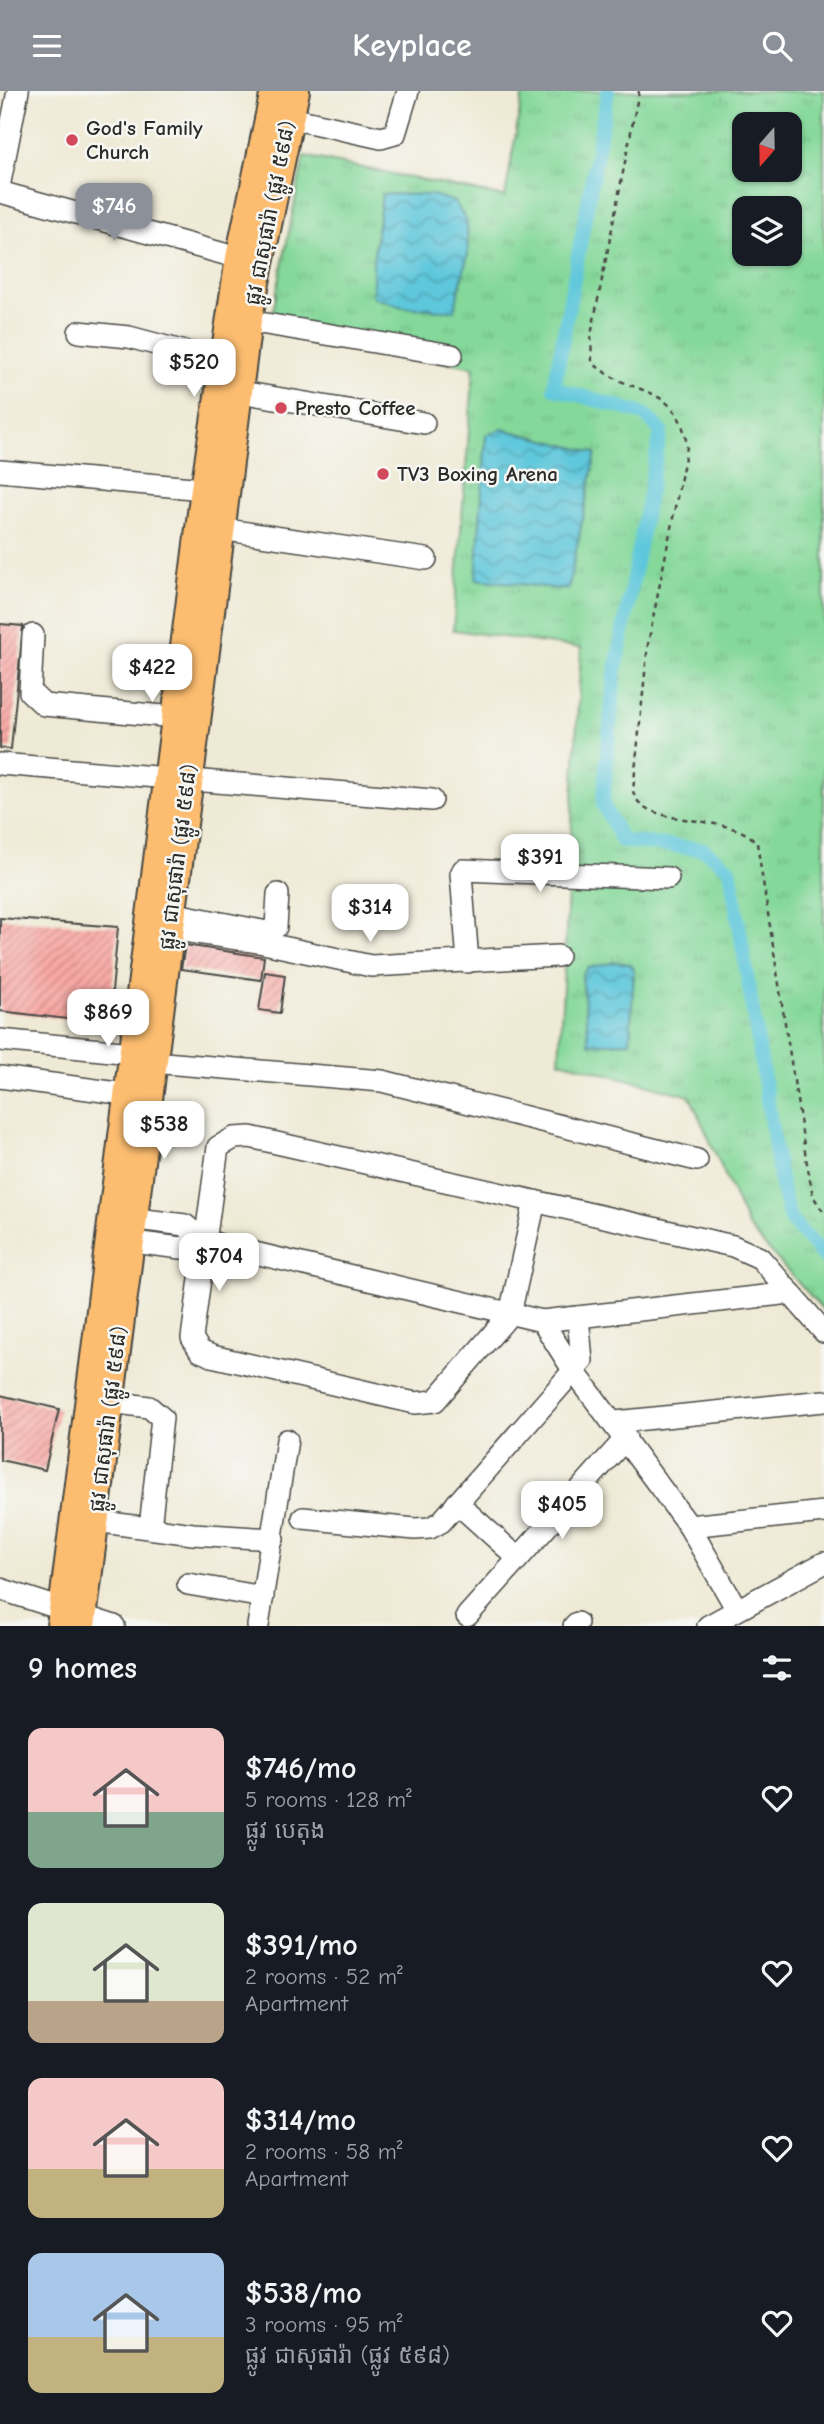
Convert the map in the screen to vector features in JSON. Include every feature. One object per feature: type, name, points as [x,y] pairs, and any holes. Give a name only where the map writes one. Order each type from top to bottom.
[{"type":"main road","name":"ផ្លូវ ជាសុផារ៉ា (ផ្លូវ ៥៩៨)","points":[[72,1619],[177,779],[220,529],[223,362],[239,258],[277,107],[296,91]]},
{"type":"main road","name":"ផ្លូវ ជាសុផារ៉ា (ផ្លូវ ៥៩៨)","points":[[148,1011],[170,921],[177,779],[174,717],[204,489],[240,392],[277,107]]},
{"type":"main road","name":"ផ្លូវ ជាសុផារ៉ា (ផ្លូវ ៥៩៨)","points":[[72,1619],[95,1521],[110,1402],[120,1228]]},
{"type":"street","points":[[0,182],[18,91]]},
{"type":"street","points":[[277,107],[381,138],[395,134],[408,91]]},
{"type":"street","points":[[0,192],[239,258]]},
{"type":"street","points":[[248,321],[452,355]]},
{"type":"street","points":[[79,332],[128,337],[223,362]]},
{"type":"street","points":[[240,392],[424,423]]},
{"type":"street","points":[[0,471],[204,489]]},
{"type":"street","points":[[220,529],[426,559]]},
{"type":"street","points":[[33,635],[30,692],[44,705],[174,717]]},
{"type":"street","points":[[0,764],[432,800]]},
{"type":"street","points":[[468,962],[461,874],[463,870],[667,878]]},
{"type":"street","points":[[170,921],[267,932],[276,927],[278,894]]},
{"type":"street","points":[[170,921],[370,966],[558,956]]},
{"type":"street","points":[[0,1040],[382,1081],[697,1160]]},
{"type":"street","points":[[0,1077],[137,1096]]},
{"type":"street","points":[[535,1201],[510,1314],[435,1401],[426,1404],[212,1356],[200,1351],[192,1338],[218,1147],[234,1138],[250,1137],[535,1201],[733,1246],[760,1258],[824,1332]]},
{"type":"street","points":[[120,1228],[185,1225],[204,1241],[542,1321],[791,1293]]},
{"type":"street","points":[[303,1518],[430,1528],[442,1522],[582,1361],[578,1317]]},
{"type":"street","points":[[542,1321],[573,1370],[689,1526],[736,1608]]},
{"type":"street","points":[[467,1616],[518,1558],[620,1430],[824,1401]]},
{"type":"street","points":[[110,1402],[149,1407],[162,1418],[150,1528]]},
{"type":"street","points":[[258,1626],[287,1440]]},
{"type":"street","points":[[457,1503],[518,1558]]},
{"type":"street","points":[[689,1526],[824,1512]]},
{"type":"street","points":[[95,1521],[273,1539]]},
{"type":"street","points":[[708,1626],[736,1608],[824,1563]]},
{"type":"street","points":[[188,1584],[263,1597]]},
{"type":"street","points":[[0,1589],[72,1619],[114,1626]]},
{"type":"path","points":[[639,91],[591,335],[592,362],[608,375],[665,399],[680,415],[687,447],[648,644],[632,791],[634,798],[647,810],[743,829],[757,843],[808,1171],[813,1196],[824,1213]]},
{"type":"green space","points":[[523,91],[824,91],[824,1311],[748,1227],[690,1096],[559,1061],[581,648],[453,630],[474,367],[269,331],[304,156],[505,197]]},
{"type":"water","points":[[382,194],[433,195],[455,202],[467,222],[468,254],[454,311],[403,307],[373,297],[373,261]]},
{"type":"water","points":[[502,429],[596,453],[568,590],[476,579],[486,435]]},
{"type":"water","points":[[615,962],[630,964],[634,970],[630,1042],[589,1044],[582,976],[588,968]]},
{"type":"building","points":[[0,624],[23,626],[11,749],[0,748]]},
{"type":"building","points":[[0,918],[118,927],[109,1024],[0,1011]]},
{"type":"building","points":[[185,945],[264,957],[261,980],[181,969]]},
{"type":"building","points":[[265,972],[285,975],[280,1013],[259,1010]]},
{"type":"building","points":[[0,1395],[59,1409],[45,1470],[0,1460]]},
{"type":"waterway","points":[[608,91],[554,388],[644,414],[661,431],[614,679],[603,804],[622,841],[703,849],[730,869],[781,1185],[790,1219],[824,1257]]},
{"type":"place","name":"God's Family Church","points":[[72,140]]},
{"type":"place","name":"Presto Coffee","points":[[281,408]]},
{"type":"place","name":"TV3 Boxing Arena","points":[[383,474]]}]
